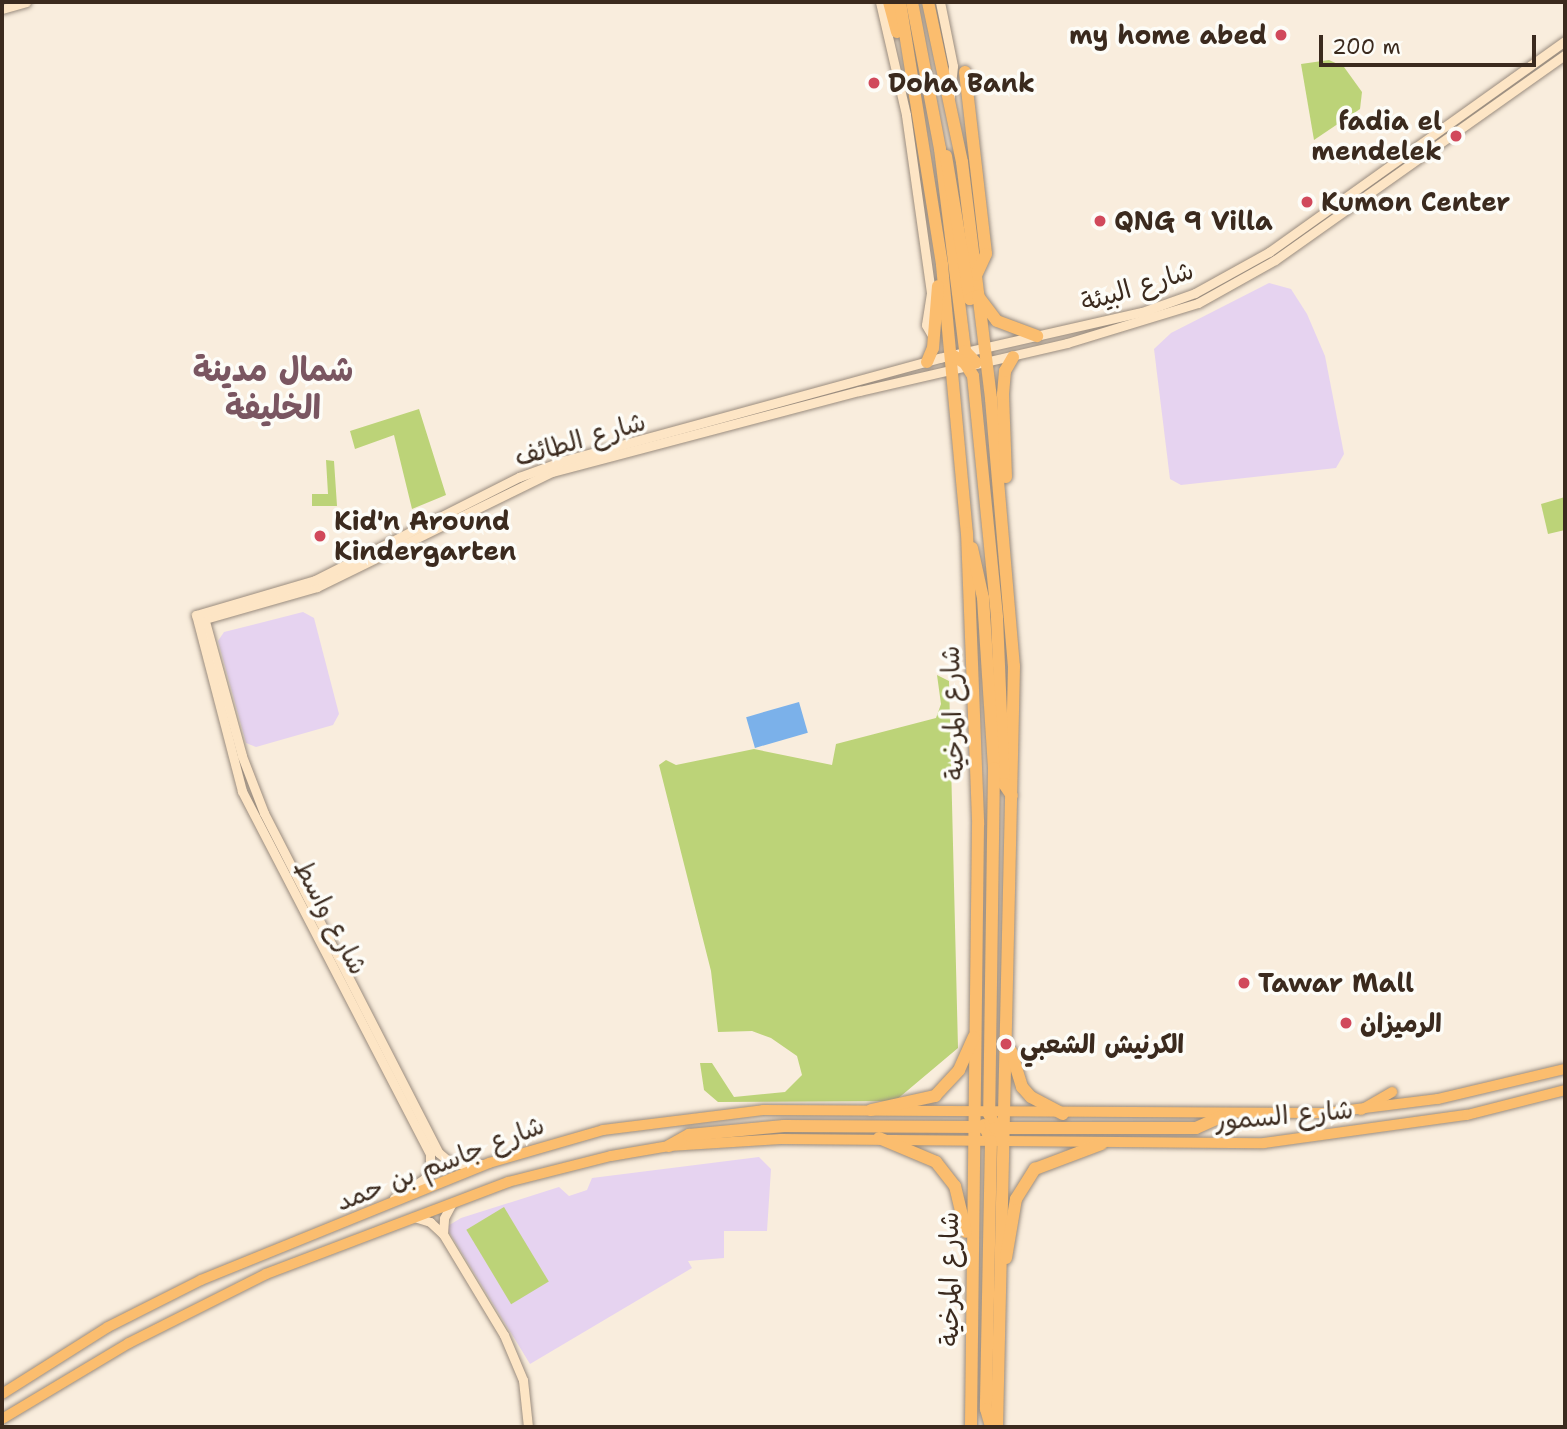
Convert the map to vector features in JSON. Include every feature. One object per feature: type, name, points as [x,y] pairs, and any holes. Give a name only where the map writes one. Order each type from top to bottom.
[{"type":"highway","points":[[889,2],[918,107]]},
{"type":"highway","name":"شارع المرخية","points":[[900,2],[942,265],[967,533],[978,825],[975,1114]]},
{"type":"highway","points":[[912,2],[940,149],[965,351],[974,362],[986,363]]},
{"type":"highway","name":"شارع المرخية","points":[[928,2],[950,98],[976,275],[1000,496],[1014,666],[1006,1013],[971,1257],[971,1427]]},
{"type":"highway","points":[[965,72],[986,254],[976,275]]},
{"type":"highway","points":[[940,149],[951,168],[970,297],[975,300],[978,296],[997,321],[1037,336]]},
{"type":"highway","points":[[927,362],[934,339],[942,265]]},
{"type":"highway","points":[[952,355],[969,366],[996,606],[1004,784],[1013,796]]},
{"type":"highway","points":[[1000,496],[1006,487],[1004,377],[1013,357]]},
{"type":"highway","points":[[967,533],[983,598],[994,768],[986,1409],[991,1427]]},
{"type":"highway","points":[[1006,1013],[1017,1078],[1031,1097],[1063,1114]]},
{"type":"highway","points":[[871,1110],[935,1096],[959,1070],[978,1027]]},
{"type":"highway","points":[[975,1114],[991,1128]]},
{"type":"highway","points":[[669,1146],[689,1135],[784,1126],[1196,1128],[1223,1116]]},
{"type":"highway","name":"شارع المرخية","points":[[991,1128],[1000,1282],[997,1427]]},
{"type":"highway","points":[[879,1139],[923,1154],[950,1179],[960,1200],[971,1257]]},
{"type":"highway","points":[[1000,1282],[1015,1206],[1024,1183],[1035,1169],[1055,1158],[1101,1144]]},
{"type":"main road","name":"شارع السمور","points":[[991,1128],[1063,1114],[1223,1116],[1361,1110],[1438,1099],[1565,1069]]},
{"type":"main road","name":"شارع السمور","points":[[991,1128],[1101,1144],[1223,1144],[1336,1135],[1467,1115],[1565,1090]]},
{"type":"main road","points":[[1361,1110],[1392,1092]]},
{"type":"main road","name":"شارع جاسم بن حمد","points":[[2,1394],[108,1327],[201,1280],[489,1163],[603,1130],[660,1120],[763,1110],[975,1114]]},
{"type":"main road","name":"شارع جاسم بن حمد","points":[[2,1419],[129,1343],[266,1274],[452,1202],[575,1164],[669,1146],[879,1139],[991,1128]]},
{"type":"street","points":[[2,9],[26,2]]},
{"type":"street","points":[[880,2],[906,115],[931,293],[926,325],[934,339]]},
{"type":"street","name":"شارع المرخية","points":[[940,2],[953,66],[950,98]]},
{"type":"street","name":"شارع البيئة","points":[[965,351],[1142,312],[1215,283],[1269,252],[1565,41]]},
{"type":"street","name":"شارع البيئة","points":[[969,366],[1151,321],[1223,292],[1565,55]]},
{"type":"street","name":"شارع الطائف","points":[[200,617],[315,580],[535,470],[965,351]]},
{"type":"street","name":"شارع الطائف","points":[[200,617],[317,587],[552,472],[969,366]]},
{"type":"street","name":"شارع واسط","points":[[200,617],[255,794],[433,1142],[452,1164],[489,1163]]},
{"type":"street","name":"شارع واسط","points":[[200,617],[242,791],[429,1154],[430,1171],[424,1179],[380,1207]]},
{"type":"street","points":[[443,1234],[444,1218],[452,1202]]},
{"type":"street","points":[[412,1217],[430,1222],[443,1234],[514,1356],[525,1388],[527,1427]]},
{"type":"shaded area","points":[[1269,283],[1291,289],[1307,314],[1325,356],[1344,454],[1336,468],[1181,485],[1170,479],[1154,349],[1171,333]]},
{"type":"shaded area","points":[[303,612],[314,618],[339,714],[333,725],[256,747],[246,743],[218,641],[224,632]]},
{"type":"shaded area","points":[[759,1157],[771,1169],[767,1231],[724,1231],[724,1258],[688,1261],[692,1268],[530,1364],[446,1227],[461,1218],[559,1187],[569,1196],[587,1190],[592,1178]]},
{"type":"green space","points":[[1329,60],[1344,67],[1362,92],[1360,109],[1314,140],[1301,64]]},
{"type":"green space","points":[[419,409],[446,495],[412,509],[394,435],[355,449],[350,431]]},
{"type":"green space","points":[[326,460],[334,461],[337,506],[312,506],[312,494],[328,494]]},
{"type":"green space","points":[[1565,497],[1565,530],[1548,534],[1541,504]]},
{"type":"green space","points":[[937,675],[949,681],[958,1048],[895,1101],[718,1102],[704,1090],[700,1063],[712,1063],[734,1097],[785,1092],[802,1075],[797,1056],[771,1038],[752,1031],[718,1032],[711,971],[659,765],[666,760],[676,765],[754,749],[832,765],[836,744],[936,718],[941,704]]},
{"type":"green space","points":[[504,1207],[549,1282],[511,1304],[466,1230]]},
{"type":"water","points":[[799,702],[808,733],[755,748],[746,717]]},
{"type":"place","name":"my home abed","points":[[1281,35]]},
{"type":"place","name":"Doha Bank","points":[[874,83]]},
{"type":"place","name":"fadia el mendelek","points":[[1456,136]]},
{"type":"place","name":"Kumon Center","points":[[1307,202]]},
{"type":"place","name":"QNG 9 Villa","points":[[1100,221]]},
{"type":"place","name":"Kid'n Around Kindergarten","points":[[320,536]]},
{"type":"place","name":"Tawar Mall","points":[[1244,983]]},
{"type":"place","name":"الرميزان","points":[[1346,1023]]},
{"type":"place","name":"الكرنيش الشعبي","points":[[1006,1044]]},
{"type":"district","name":"شمال مدينة الخليفة","points":[[273,389]]}]
